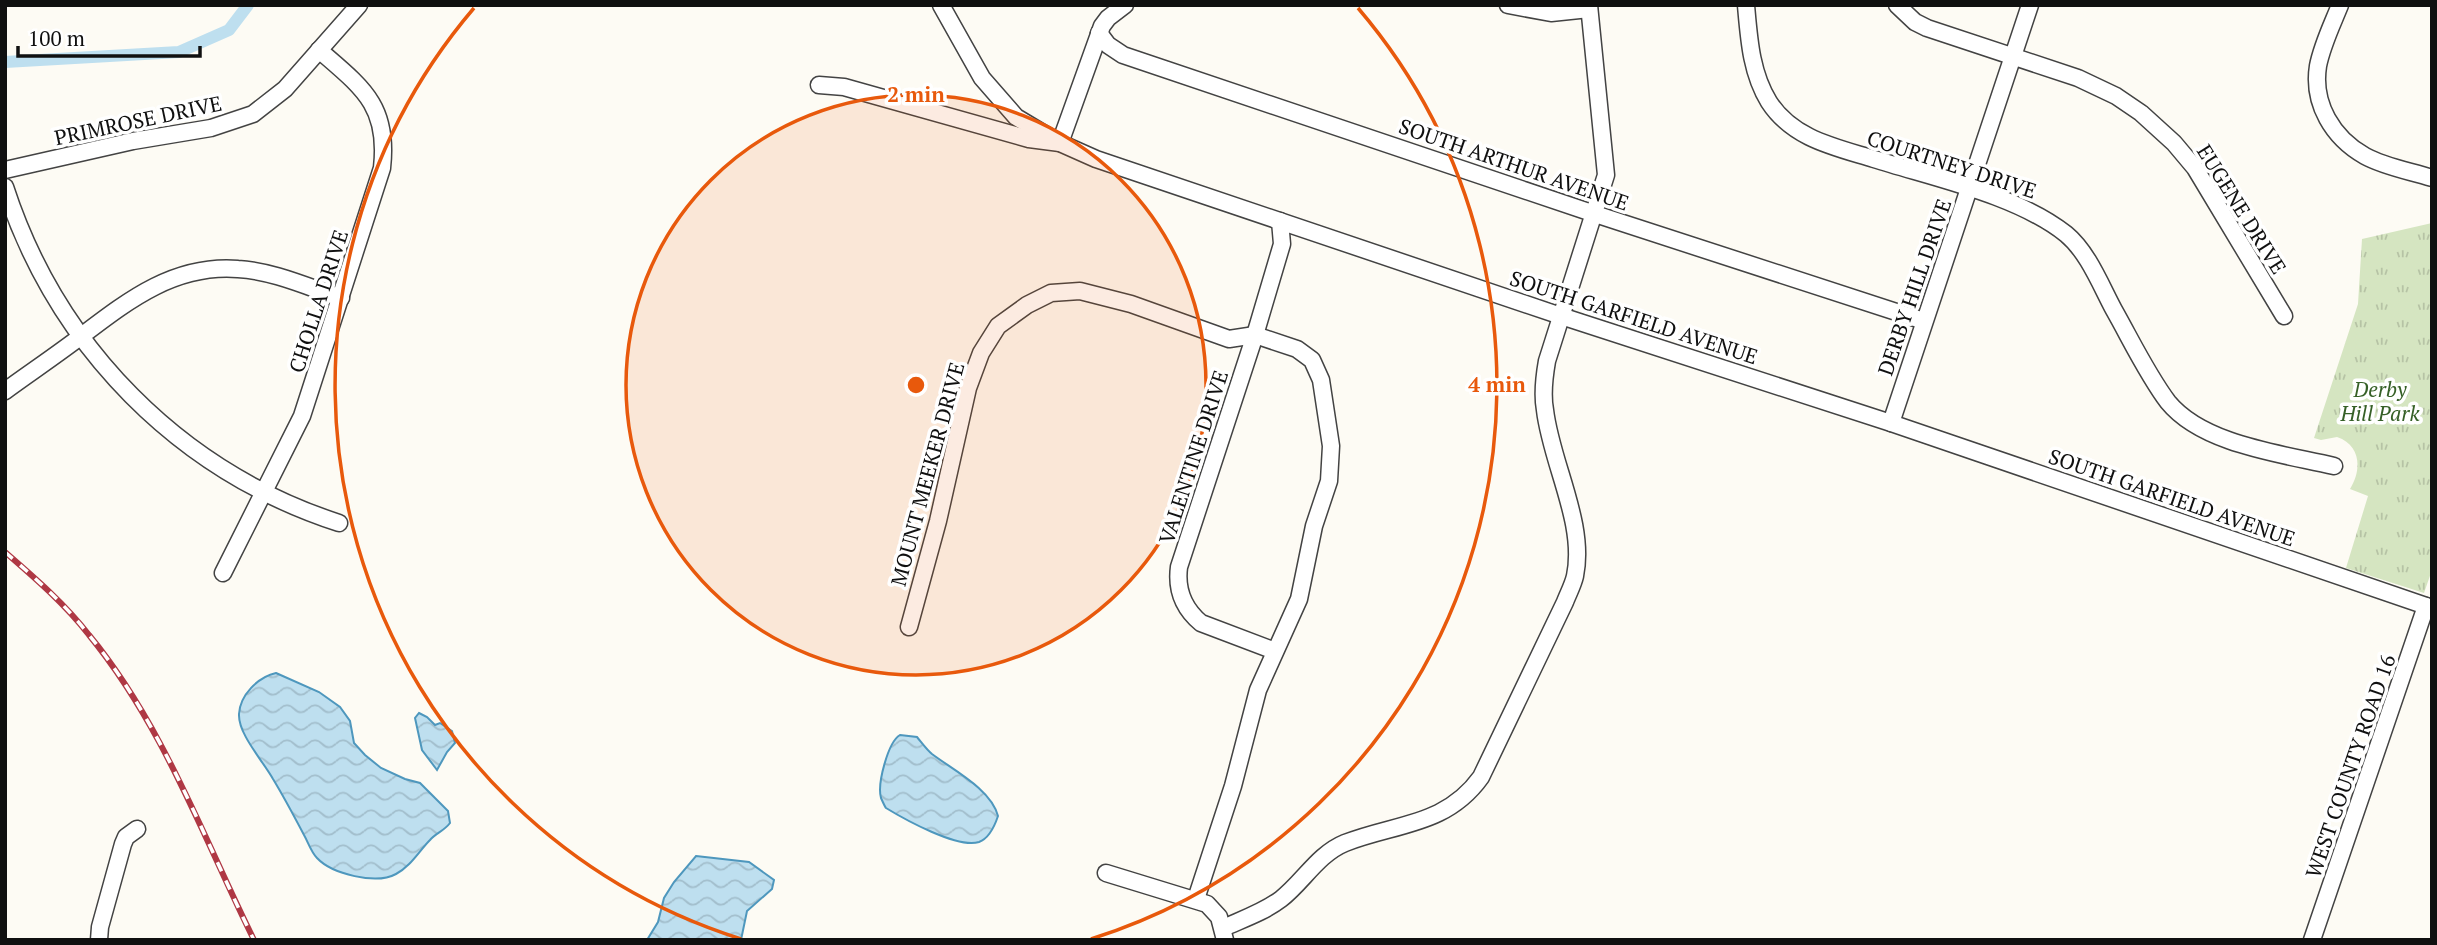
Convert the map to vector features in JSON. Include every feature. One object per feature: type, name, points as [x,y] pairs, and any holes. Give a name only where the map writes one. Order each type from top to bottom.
[{"type":"street","name":"PRIMROSE DRIVE","points":[[5,170],[121,143],[211,128],[253,114],[270,102],[359,5]]},
{"type":"street","points":[[941,5],[982,78],[1016,117],[1060,143],[1099,33],[1108,18],[1125,5]]},
{"type":"street","points":[[1106,873],[1196,899],[1215,909],[1224,934],[1283,898],[1329,852],[1344,844],[1443,813],[1472,790],[1481,777],[1565,602],[1574,577],[1577,551],[1545,412],[1543,387],[1546,361],[1595,214],[1606,175],[1606,165],[1589,7],[1551,13],[1508,5]]},
{"type":"street","name":"COURTNEY DRIVE","points":[[1746,5],[1755,72],[1770,103],[1791,127],[1830,145],[2032,212],[2069,236],[2087,262],[2154,379],[2169,403],[2179,412],[2202,428],[2229,440],[2334,466]]},
{"type":"street","name":"EUGENE DRIVE","points":[[1897,5],[1915,22],[1927,28],[2078,78],[2116,96],[2141,113],[2174,143],[2204,180],[2284,316]]},
{"type":"street","name":"DERBY HILL DRIVE","points":[[1891,423],[2031,5]]},
{"type":"street","points":[[2340,5],[2318,66],[2318,87],[2323,111],[2341,137],[2365,156],[2432,178]]},
{"type":"street","name":"SOUTH ARTHUR AVENUE","points":[[1099,33],[1108,45],[1123,55],[1595,214],[1924,321]]},
{"type":"street","name":"CHOLLA DRIVE","points":[[223,573],[303,415],[382,168],[384,138],[379,115],[368,96],[319,50]]},
{"type":"street","name":"SOUTH GARFIELD AVENUE","points":[[820,85],[844,87],[1029,139],[1060,143],[1096,159],[1561,316],[1891,423],[2429,607]]},
{"type":"street","points":[[5,187],[28,249],[58,305],[80,337],[124,390],[172,434],[223,470],[264,493],[339,523]]},
{"type":"street","name":"VALENTINE DRIVE","points":[[1275,651],[1201,623],[1186,608],[1178,587],[1179,567],[1282,244],[1280,221]]},
{"type":"street","points":[[5,391],[139,294],[163,281],[226,268],[253,270],[341,298]]},
{"type":"street","name":"MOUNT MEEKER DRIVE","points":[[909,628],[938,521],[968,388],[981,353],[998,326],[1027,305],[1051,293],[1080,291],[1131,304],[1229,339],[1255,335],[1297,349],[1312,360],[1321,380],[1331,446],[1329,481],[1314,526],[1299,599],[1258,690],[1233,786],[1196,899]]},
{"type":"street","name":"WEST COUNTY ROAD 16","points":[[2312,940],[2429,607]]},
{"type":"street","points":[[99,940],[100,927],[123,844],[126,837],[137,829]]},
{"type":"green space","name":"Derby Hill Park","points":[[2432,223],[2432,570],[2424,593],[2346,568],[2368,496],[2350,489],[2357,466],[2355,452],[2351,446],[2337,437],[2321,440],[2314,438],[2358,304],[2362,239]]},
{"type":"water","points":[[276,673],[319,692],[340,707],[350,721],[354,743],[365,755],[381,768],[420,783],[448,811],[450,823],[396,874],[366,878],[343,873],[324,864],[313,853],[269,772],[247,739],[240,722],[240,707],[246,694],[263,678]]},
{"type":"water","points":[[419,713],[435,725],[440,723],[452,731],[455,743],[437,770],[422,750],[415,718]]},
{"type":"water","points":[[900,735],[917,737],[932,754],[988,797],[998,816],[986,838],[970,843],[958,841],[931,832],[886,808],[880,792],[882,774],[891,746]]},
{"type":"water","points":[[696,856],[749,862],[774,880],[772,889],[747,911],[741,940],[647,940],[658,922],[664,898]]},
{"type":"waterway","points":[[5,62],[179,52],[229,30],[248,5]]},
{"type":"railway","points":[[5,552],[80,624],[139,706],[180,783],[254,940]]}]
